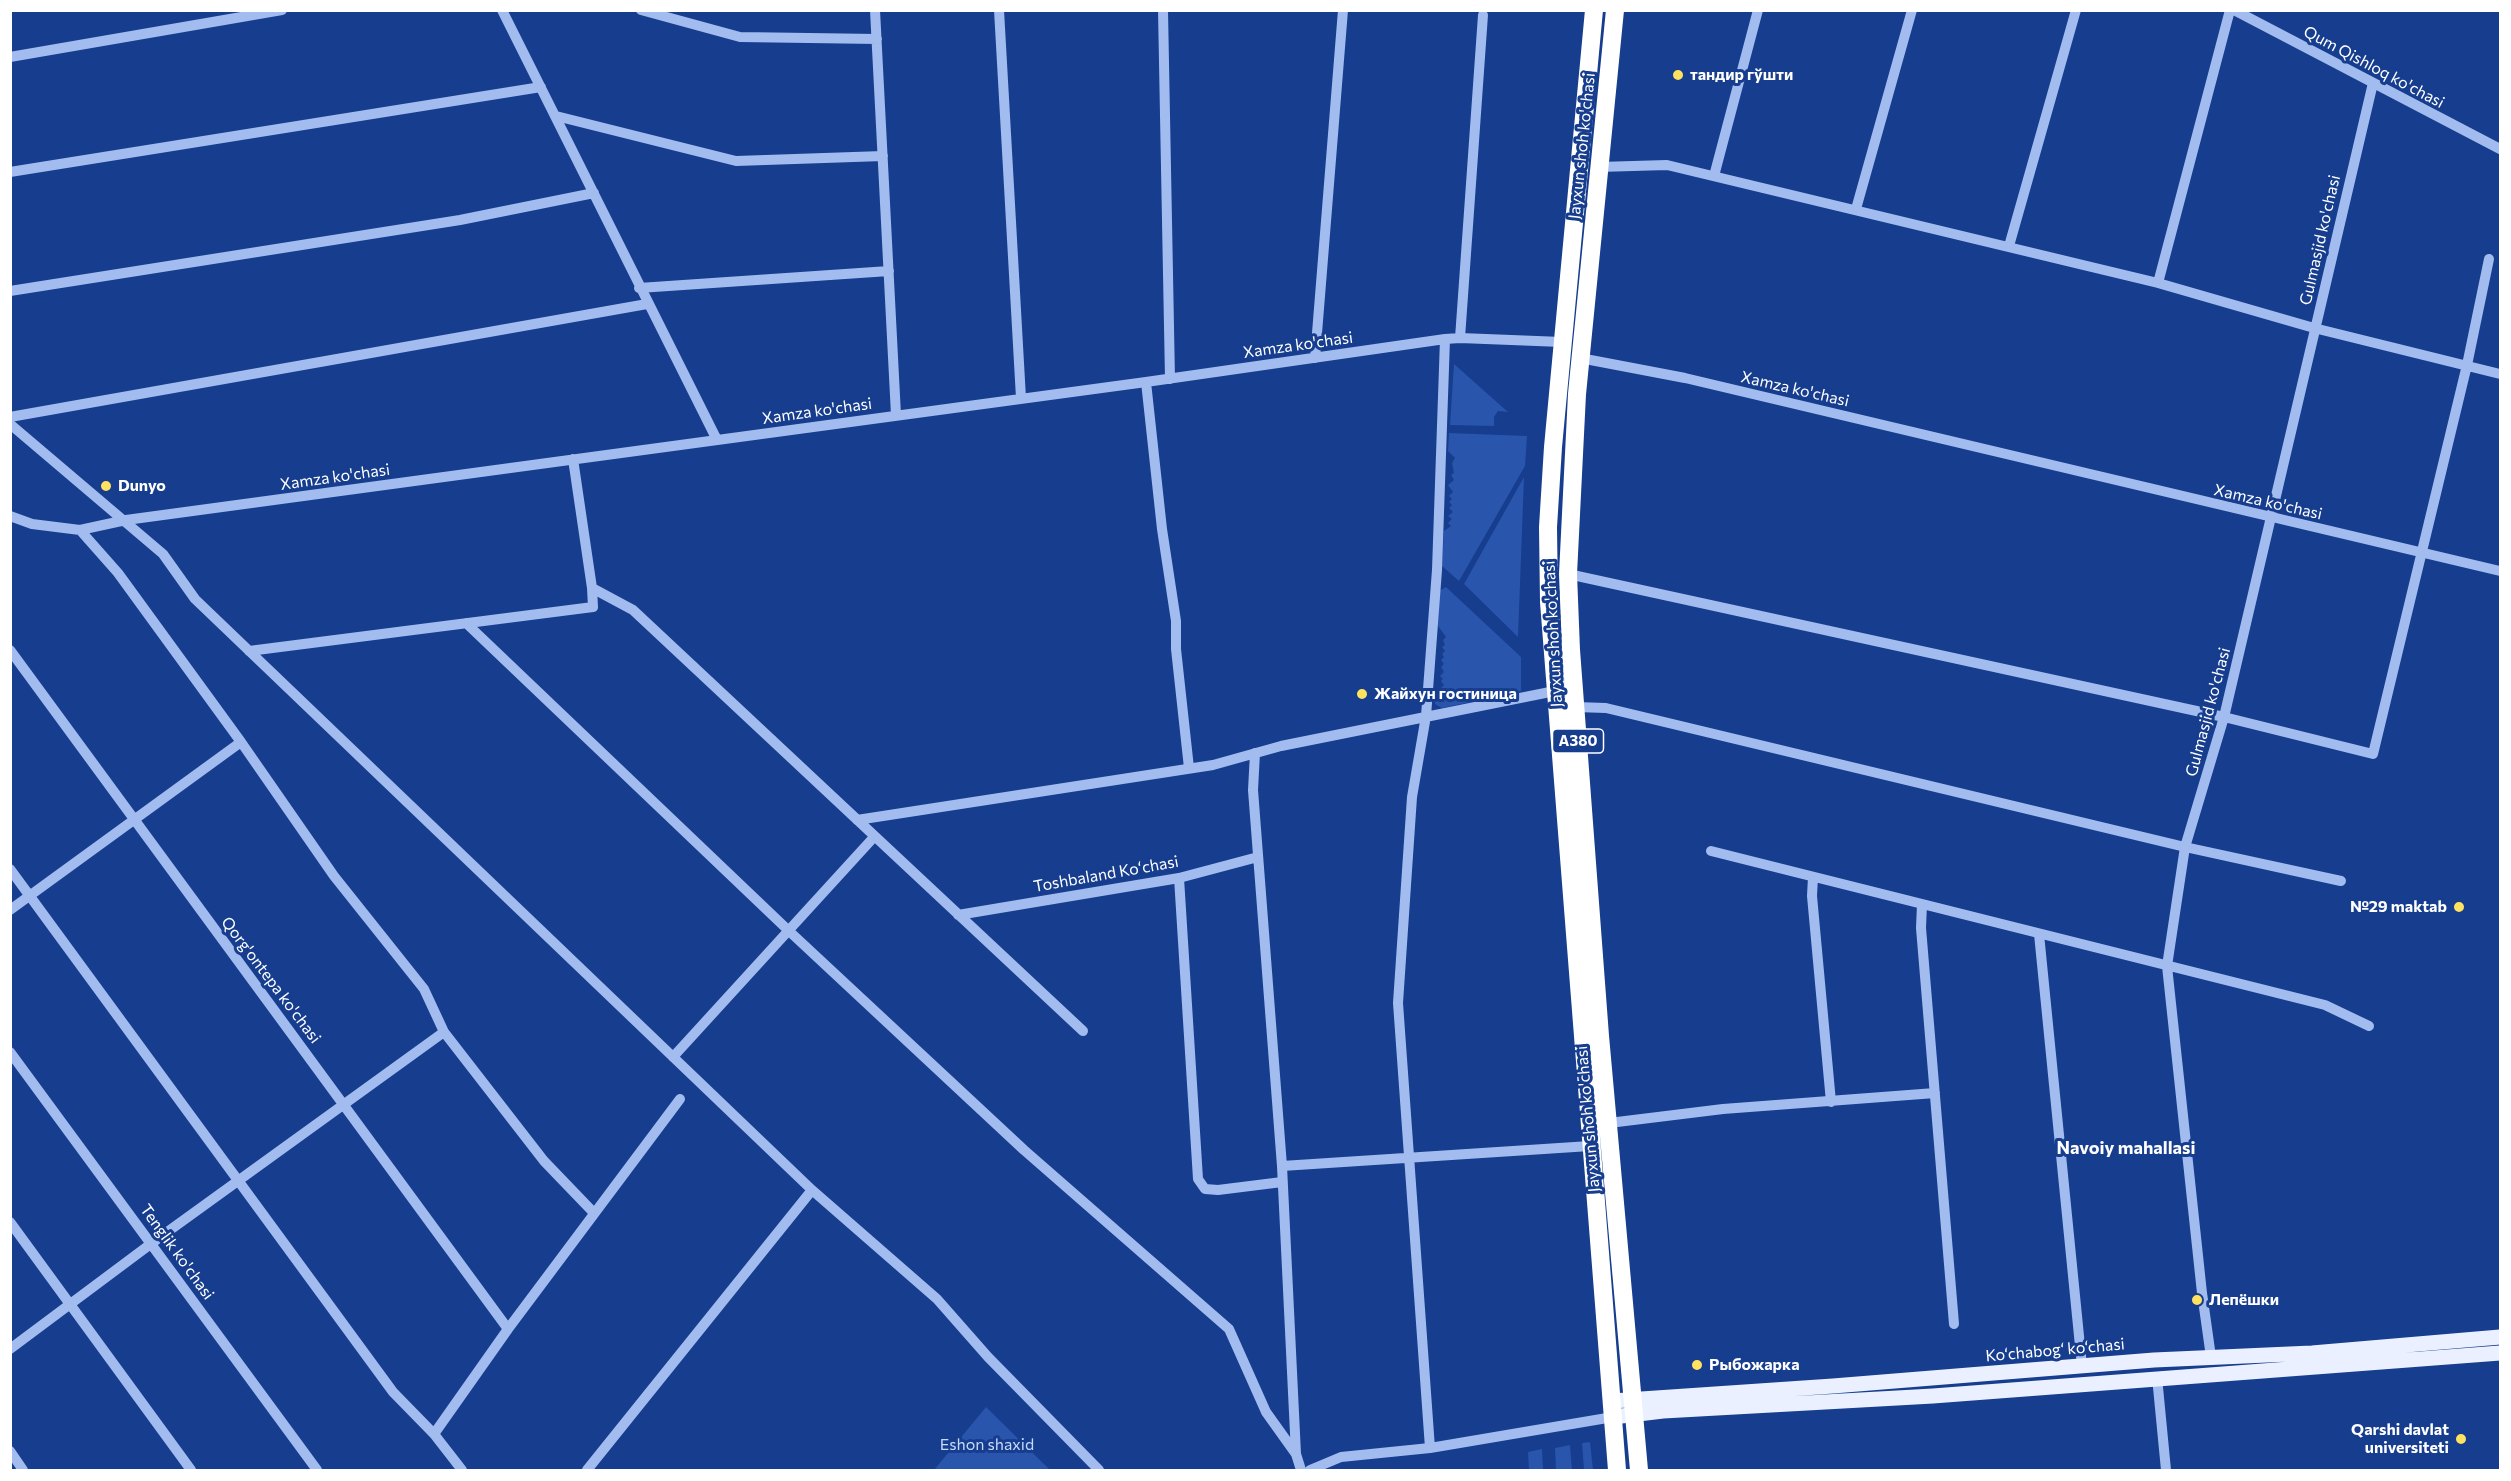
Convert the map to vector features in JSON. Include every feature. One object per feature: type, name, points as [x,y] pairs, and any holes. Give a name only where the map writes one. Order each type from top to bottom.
[{"type":"highway","name":"Jayxun shoh ko'chasi","points":[[1594,10],[1562,342],[1548,527],[1549,602],[1554,691],[1617,1470]]},
{"type":"highway","name":"Jayxun shoh ko'chasi","points":[[1615,10],[1580,358],[1574,431],[1568,574],[1576,706],[1609,1123],[1639,1470]]},
{"type":"main road","name":"Ko‘chabog‘ ko‘chasi","points":[[1612,1409],[1933,1378],[2161,1360],[2312,1353],[2500,1337]]},
{"type":"main road","name":"Ko‘chabog‘ ko‘chasi","points":[[1635,1406],[1934,1396],[2160,1377],[2500,1353]]},
{"type":"street","points":[[10,57],[282,10]]},
{"type":"street","points":[[502,10],[717,440]]},
{"type":"street","points":[[640,10],[740,37],[877,39]]},
{"type":"street","points":[[875,10],[896,415]]},
{"type":"street","points":[[999,10],[1021,398]]},
{"type":"street","points":[[1163,10],[1170,379]]},
{"type":"street","points":[[1315,358],[1343,10]]},
{"type":"street","points":[[1714,176],[1758,10]]},
{"type":"street","points":[[1856,209],[1912,10]]},
{"type":"street","points":[[2008,246],[2076,10]]},
{"type":"street","points":[[2158,283],[2232,10]]},
{"type":"street","name":"Qum Qishloq ko'chasi","points":[[2232,10],[2500,149]]},
{"type":"street","points":[[1460,338],[1483,15]]},
{"type":"street","name":"Gulmasjid ko'chasi","points":[[2211,1357],[2167,966],[2185,847],[2224,717],[2373,83]]},
{"type":"street","points":[[10,172],[541,87]]},
{"type":"street","points":[[556,116],[736,160],[883,156]]},
{"type":"street","points":[[1599,167],[1667,165],[2158,283],[2314,328],[2500,374]]},
{"type":"street","points":[[10,291],[460,220],[594,193]]},
{"type":"street","points":[[1568,574],[2224,717],[2373,754],[2467,366],[2489,259]]},
{"type":"street","points":[[639,288],[889,271]]},
{"type":"street","points":[[10,417],[647,304]]},
{"type":"street","points":[[1430,1448],[1398,1003],[1412,797],[1426,716],[1437,570],[1445,339]]},
{"type":"street","name":"Xamza ko'chasi","points":[[10,516],[32,524],[80,530],[126,520],[1170,379],[1445,339],[1562,342]]},
{"type":"street","points":[[1562,342],[1580,358]]},
{"type":"street","name":"Xamza ko'chasi","points":[[1580,358],[1684,378],[2500,571]]},
{"type":"street","points":[[1146,382],[1162,529],[1176,621],[1176,649],[1189,768]]},
{"type":"street","points":[[10,424],[164,554],[195,599],[812,1190],[937,1299],[987,1357],[1099,1470]]},
{"type":"street","points":[[249,651],[594,607],[573,459]]},
{"type":"street","points":[[80,530],[118,573],[241,742],[334,876],[424,989],[444,1032],[544,1161],[594,1213]]},
{"type":"street","points":[[592,588],[633,610],[1083,1031]]},
{"type":"street","points":[[466,623],[789,931],[1024,1150],[1229,1329],[1266,1412],[1296,1455]]},
{"type":"street","name":"Qorg'ontepa ko'chasi","points":[[10,650],[508,1329]]},
{"type":"street","points":[[857,820],[1189,768],[1426,716],[1554,691]]},
{"type":"street","points":[[1576,706],[1606,708],[2185,847],[2341,881]]},
{"type":"street","points":[[10,910],[241,742]]},
{"type":"street","points":[[1256,753],[1253,790],[1282,1166],[1296,1455],[1301,1470]]},
{"type":"street","points":[[674,1057],[874,837]]},
{"type":"street","points":[[1710,851],[2325,1005],[2369,1026]]},
{"type":"street","name":"Toshbaland Koʻchasi","points":[[958,915],[1179,878],[1258,857]]},
{"type":"street","points":[[10,869],[393,1392],[434,1434],[462,1470]]},
{"type":"street","points":[[1813,877],[1812,896],[1831,1102]]},
{"type":"street","points":[[1179,878],[1198,1179],[1205,1190],[1282,1182]]},
{"type":"street","points":[[1922,904],[1921,928],[1954,1324]]},
{"type":"street","points":[[2039,934],[2082,1366]]},
{"type":"street","points":[[10,1349],[152,1243],[444,1032]]},
{"type":"street","name":"Tenglik ko'chasi","points":[[10,1052],[317,1470]]},
{"type":"street","points":[[1609,1123],[1723,1109],[1935,1093]]},
{"type":"street","points":[[434,1434],[508,1329],[680,1099]]},
{"type":"street","points":[[1282,1166],[1590,1146]]},
{"type":"street","points":[[587,1470],[812,1190]]},
{"type":"street","points":[[10,1222],[191,1470]]},
{"type":"street","points":[[2161,1360],[2166,1470]]},
{"type":"street","points":[[1933,1378],[1934,1396]]},
{"type":"street","points":[[1310,1470],[1341,1456],[1430,1448],[1612,1409]]},
{"type":"street","points":[[10,1451],[23,1470]]},
{"type":"green space","points":[[1454,364],[1508,412],[1498,411],[1494,417],[1494,426],[1450,425]]},
{"type":"green space","points":[[1449,433],[1527,436],[1525,466],[1459,581],[1442,566],[1444,531],[1451,526],[1448,523],[1452,519],[1448,516],[1453,512],[1449,508],[1452,505],[1449,502],[1452,499],[1449,496],[1453,492],[1448,485],[1454,480],[1451,475],[1454,473],[1452,463],[1455,458],[1448,451]]},
{"type":"green space","points":[[1524,477],[1518,637],[1464,584]]},
{"type":"green space","points":[[1446,587],[1521,657],[1521,691],[1442,708],[1435,704],[1434,695],[1444,685],[1440,676],[1444,672],[1441,667],[1444,664],[1441,660],[1445,651],[1442,647],[1445,645],[1443,640],[1446,637],[1438,626],[1439,591]]},
{"type":"green space","name":"Eshon shaxid","points":[[986,1407],[1050,1470],[934,1470]]},
{"type":"green space","points":[[1590,1442],[1593,1470],[1584,1470],[1582,1443]]},
{"type":"green space","points":[[1570,1445],[1572,1470],[1556,1470],[1555,1448]]},
{"type":"green space","points":[[1542,1449],[1543,1470],[1529,1470],[1528,1452]]},
{"type":"place","name":"тандир гўшти","points":[[1678,75]]},
{"type":"place","name":"Dunyo","points":[[106,486]]},
{"type":"place","name":"Жайхун гостиница","points":[[1362,694]]},
{"type":"place","name":"№29 maktab","points":[[2459,907]]},
{"type":"place","name":"Лепёшки","points":[[2197,1300]]},
{"type":"place","name":"Рыбожарка","points":[[1697,1365]]},
{"type":"place","name":"Qarshi davlat universiteti","points":[[2461,1439]]},
{"type":"district","name":"Navoiy mahallasi","points":[[2126,1148]]}]
